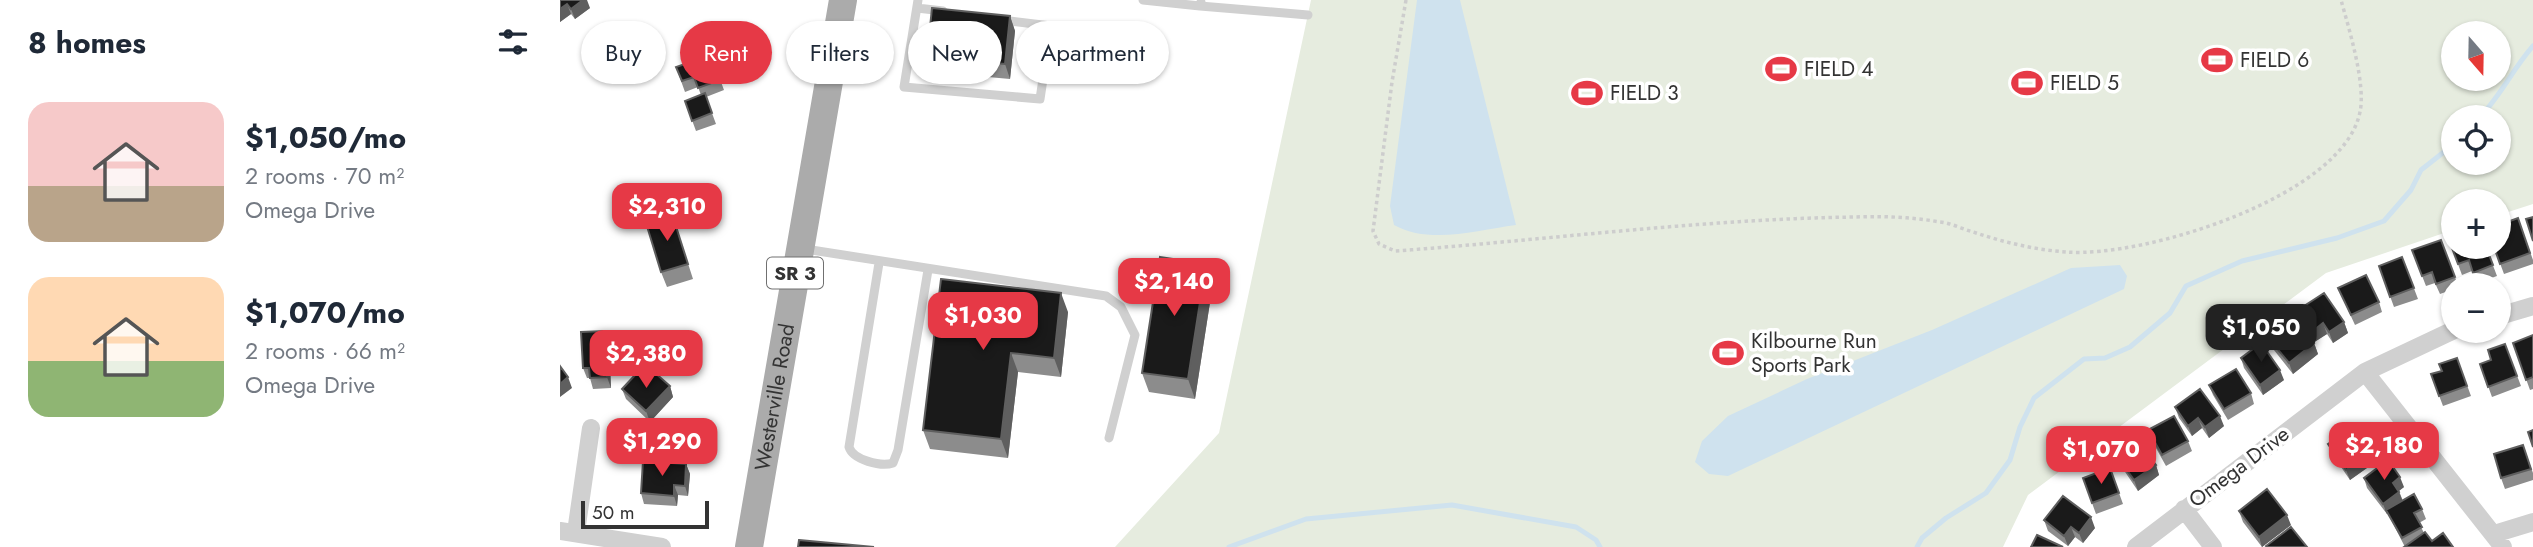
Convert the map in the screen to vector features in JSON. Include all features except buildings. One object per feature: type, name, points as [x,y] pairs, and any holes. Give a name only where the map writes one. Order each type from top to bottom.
[{"type":"main road","name":"Westerville Road","points":[[749,547],[843,0]]},
{"type":"street","points":[[2511,312],[2533,306]]},
{"type":"street","name":"Omega Drive","points":[[2136,547],[2365,372],[2441,336]]},
{"type":"street","points":[[2365,372],[2498,540],[2533,522]]},
{"type":"street","points":[[592,428],[568,531],[662,547]]},
{"type":"street","points":[[2184,509],[2213,547]]},
{"type":"lane","points":[[1143,0],[1201,3],[1308,15]]},
{"type":"lane","points":[[957,13],[917,4],[904,87],[1040,99],[1051,26],[997,19]]},
{"type":"lane","points":[[799,248],[879,263],[1106,296],[1121,307],[1135,335],[1109,438]]},
{"type":"lane","points":[[879,263],[849,447],[857,458],[888,465],[893,463],[898,450],[928,270]]},
{"type":"path","points":[[1406,0],[1388,109],[1373,231],[1379,244],[1395,251],[1690,223],[1858,216],[1943,222],[2004,241],[2071,253],[2106,252],[2173,239],[2283,195],[2317,170],[2350,137],[2361,110],[2356,59],[2342,0]]},
{"type":"shaded area","name":"Kilbourne Run Sports Park","points":[[1311,0],[2533,0],[2533,204],[2511,211],[2511,189],[2441,189],[2441,234],[2326,273],[2028,495],[2003,547],[1115,547],[1219,433]]},
{"type":"water","points":[[1417,0],[1460,0],[1516,225],[1438,235],[1408,231],[1394,225],[1390,206]]},
{"type":"water","points":[[2120,265],[2127,276],[2124,289],[1728,476],[1709,474],[1695,462],[1702,441],[1728,416],[1807,379],[1932,330],[2071,268]]},
{"type":"waterway","points":[[2490,105],[2533,46]]},
{"type":"waterway","points":[[1917,547],[1922,538],[1946,518],[1986,493],[2010,460],[2020,427],[2034,398],[2084,359],[2105,358],[2130,347],[2170,313],[2186,286],[2242,261],[2337,238],[2384,221],[2411,190],[2421,170],[2441,154]]},
{"type":"waterway","points":[[1229,547],[1306,519],[1452,505],[1576,527],[1596,540],[1600,547]]},
{"type":"place","name":"FIELD 6","points":[[2217,60]]},
{"type":"place","name":"FIELD 4","points":[[1781,69]]},
{"type":"place","name":"FIELD 5","points":[[2027,83]]},
{"type":"place","name":"FIELD 3","points":[[1587,93]]},
{"type":"place","name":"Kilbourne Run Sports Park","points":[[1728,353]]}]
